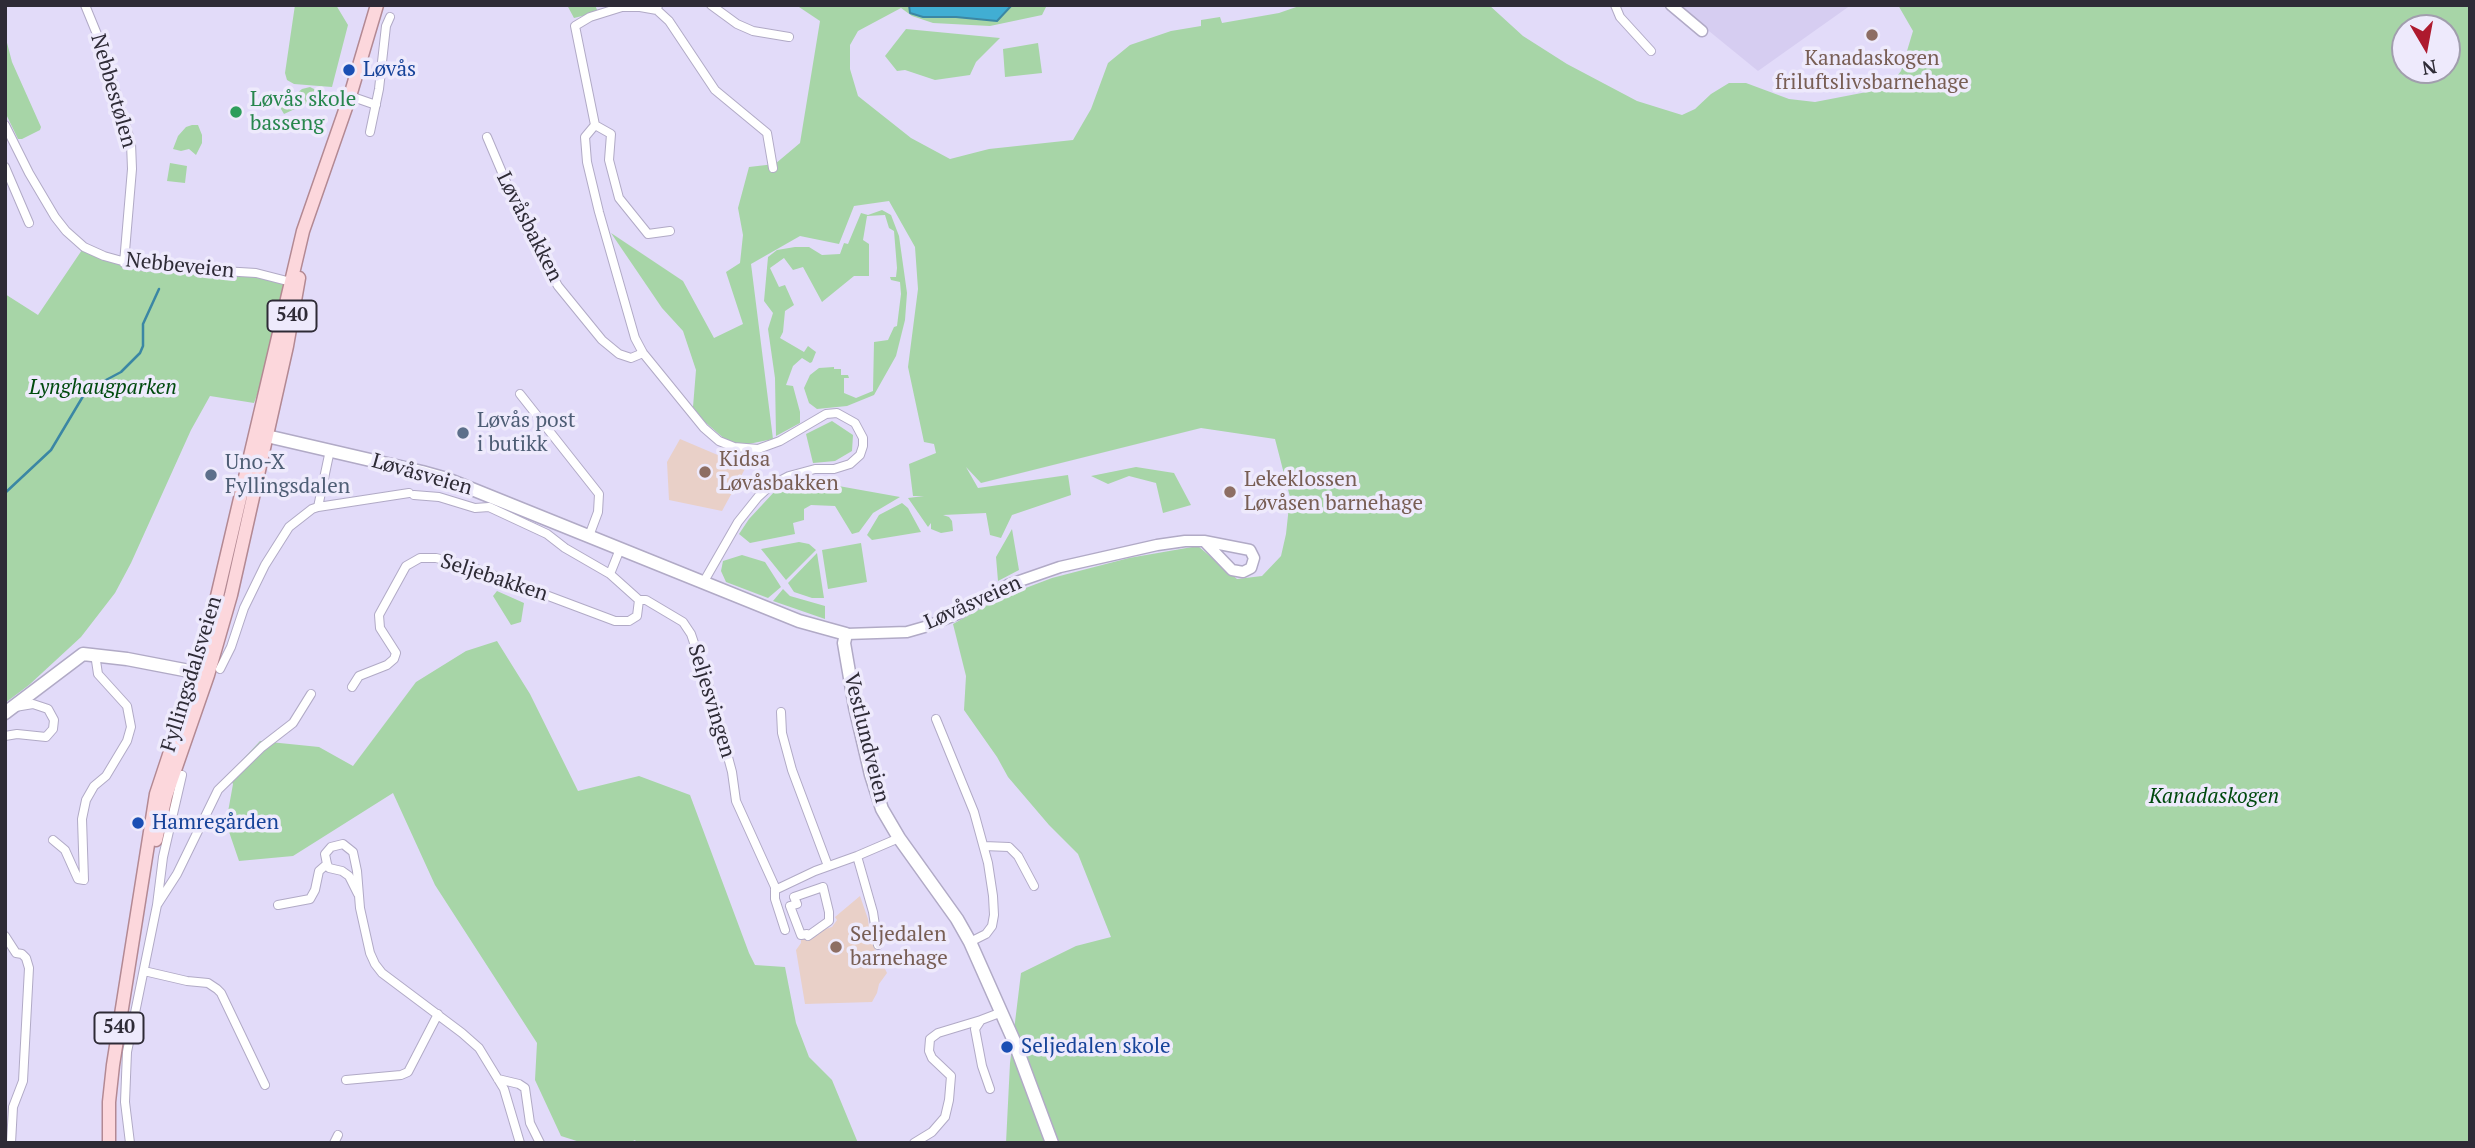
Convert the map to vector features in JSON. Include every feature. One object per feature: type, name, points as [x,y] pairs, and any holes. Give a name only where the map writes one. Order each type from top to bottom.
[{"type":"main road","name":"540","points":[[262,439],[303,231],[350,96],[377,5]]},
{"type":"main road","name":"Løvåsveien","points":[[262,439],[330,450],[447,480],[799,621],[846,634]]},
{"type":"main road","name":"Fyllingsdalsveien","points":[[108,1143],[113,1065],[156,794],[208,672],[206,643],[262,439]]},
{"type":"main road","name":"Vestlundveien","points":[[846,634],[844,643],[850,677],[871,775],[882,809],[970,943],[1002,1012],[1052,1143]]},
{"type":"main road","points":[[10,710],[83,654],[208,672]]},
{"type":"street","name":"Nebbestølen","points":[[85,5],[101,44],[131,143],[132,169],[124,263]]},
{"type":"street","points":[[712,5],[737,24],[753,32],[789,37]]},
{"type":"street","points":[[1615,5],[1620,17],[1651,51]]},
{"type":"street","points":[[1671,5],[1702,31]]},
{"type":"street","points":[[670,231],[648,234],[620,198],[609,160],[611,134],[596,125],[575,26],[590,17],[622,7],[658,8],[715,90],[767,132],[773,168]]},
{"type":"street","points":[[370,132],[386,26],[390,17]]},
{"type":"street","points":[[350,96],[376,105]]},
{"type":"street","name":"Nebbeveien","points":[[5,125],[29,173],[66,231],[84,247],[124,263],[173,269],[256,273],[294,283]]},
{"type":"street","points":[[596,125],[585,136],[589,173],[632,329],[643,353],[704,428],[719,441],[734,447],[764,448],[832,412],[842,414],[855,424],[863,438],[860,455],[850,464],[842,468],[815,469],[789,476],[758,496],[738,522],[703,583]]},
{"type":"street","name":"Løvåsbakken","points":[[487,137],[526,229],[558,286],[602,340],[619,354],[631,358],[643,353]]},
{"type":"street","points":[[5,167],[29,223]]},
{"type":"street","points":[[520,394],[598,494],[598,512],[589,536]]},
{"type":"street","points":[[318,507],[330,450]]},
{"type":"street","name":"Løvåsveien","points":[[208,672],[231,647],[244,608],[265,565],[289,527],[318,507],[411,494],[439,497],[475,508],[489,506],[540,530],[610,575]]},
{"type":"street","name":"Løvåsveien","points":[[846,634],[907,632],[960,613],[1008,585],[1060,567],[1157,545],[1204,541]]},
{"type":"street","points":[[610,575],[620,549]]},
{"type":"street","name":"Seljebakken","points":[[352,687],[359,676],[387,665],[394,659],[396,653],[380,628],[379,615],[406,566],[420,558],[436,558],[466,565],[615,621],[629,621],[637,616],[639,600]]},
{"type":"street","name":"Seljesvingen","points":[[610,575],[639,600],[646,600],[683,622],[691,635],[710,690],[732,772],[736,801],[775,890],[775,899],[785,930]]},
{"type":"street","points":[[53,839],[65,850],[78,879],[84,880],[82,818],[86,800],[94,786],[106,776],[127,741],[131,727],[127,706],[98,674],[95,654]]},
{"type":"street","points":[[158,905],[177,874],[218,790],[262,747],[293,723],[311,694]]},
{"type":"street","points":[[5,736],[17,734],[46,737],[53,729],[54,720],[48,709],[33,704],[10,710]]},
{"type":"street","points":[[781,712],[782,733],[792,770],[828,866]]},
{"type":"street","points":[[936,719],[968,793],[984,846],[994,915],[992,926],[986,934],[970,943]]},
{"type":"street","points":[[130,1143],[125,1102],[127,1052],[158,905],[164,849],[182,775]]},
{"type":"street","points":[[775,890],[899,838]]},
{"type":"street","points":[[358,894],[349,876],[342,871],[334,871],[327,864],[325,854],[331,847],[343,844],[350,848],[357,870],[358,894],[370,953],[375,964],[382,973],[479,1048],[511,1107],[520,1143]]},
{"type":"street","points":[[984,846],[1009,847],[1018,856],[1034,887]]},
{"type":"street","points":[[857,856],[873,912],[878,945]]},
{"type":"street","points":[[278,905],[310,898],[316,890],[319,871],[327,864]]},
{"type":"street","points":[[822,887],[829,921],[808,936],[801,935],[790,906],[797,904],[794,897],[822,887]]},
{"type":"street","points":[[138,918],[153,925]]},
{"type":"street","points":[[5,936],[16,953],[26,958],[29,968],[23,1081],[13,1107],[11,1143]]},
{"type":"street","points":[[144,971],[208,983],[217,989],[265,1085]]},
{"type":"street","points":[[914,1143],[932,1132],[944,1117],[949,1100],[951,1076],[932,1058],[929,1051],[930,1040],[938,1033],[1002,1012]]},
{"type":"street","points":[[346,1080],[408,1072],[438,1014]]},
{"type":"street","points":[[981,1020],[975,1034],[990,1089]]},
{"type":"street","points":[[498,1079],[525,1088],[530,1123],[540,1143]]},
{"type":"shaded area","points":[[1677,5],[1851,5],[1758,71]]},
{"type":"shaded area","name":"Kidsa Løvåsbakken","points":[[680,439],[746,467],[722,511],[669,500],[667,462]]},
{"type":"shaded area","name":"Seljedalen barnehage","points":[[860,896],[868,919],[870,938],[887,973],[879,984],[877,993],[872,1002],[805,1004],[796,950],[801,943],[801,936],[832,927],[837,920],[835,917]]},
{"type":"green space","points":[[295,5],[336,5],[348,25],[332,87],[294,84],[287,80],[285,73]]},
{"type":"green space","points":[[567,5],[595,5],[598,12],[574,18]]},
{"type":"green space","name":"Kanadaskogen","points":[[796,5],[1047,5],[1042,15],[990,26],[933,23],[912,16],[901,8],[858,31],[850,45],[850,69],[858,96],[911,138],[950,159],[989,149],[1073,140],[1091,109],[1108,63],[1130,45],[1171,31],[1201,26],[1201,20],[1220,17],[1222,23],[1279,13],[1302,5],[1489,5],[1523,36],[1567,64],[1637,101],[1682,115],[1695,109],[1711,94],[1729,83],[1746,83],[1789,99],[1815,102],[1872,91],[1894,80],[1901,71],[1913,31],[1898,5],[2470,5],[2470,1143],[1006,1143],[1010,1063],[1021,973],[1076,946],[1111,937],[1078,854],[1008,777],[964,710],[966,676],[953,624],[1002,597],[1052,578],[1129,558],[1198,546],[1237,579],[1262,576],[1281,556],[1290,497],[1275,439],[1201,428],[981,483],[966,467],[978,488],[1068,475],[1071,495],[1012,515],[1001,538],[990,535],[986,513],[943,515],[952,521],[953,531],[941,533],[931,529],[931,523],[928,527],[908,498],[924,496],[913,496],[909,464],[936,453],[934,444],[924,442],[908,367],[918,289],[915,247],[889,201],[854,206],[839,244],[800,236],[751,264],[773,439],[734,447],[705,422],[693,407],[696,370],[683,331],[662,308],[611,233],[683,281],[714,338],[743,324],[726,272],[740,263],[743,235],[738,208],[749,167],[775,164],[800,143],[820,21]]},
{"type":"green space","points":[[906,29],[1000,38],[976,62],[970,75],[935,80],[905,70],[897,71],[885,56]]},
{"type":"green space","points":[[5,35],[12,62],[41,127],[22,139],[18,139],[5,112]]},
{"type":"green space","points":[[1038,43],[1042,73],[1005,77],[1003,49]]},
{"type":"green space","points":[[310,87],[318,91],[312,101],[284,114],[278,104]]},
{"type":"green space","points":[[198,125],[202,135],[202,143],[196,155],[189,149],[173,149],[178,136],[186,127]]},
{"type":"green space","points":[[170,163],[187,166],[185,183],[167,181]]},
{"type":"green space","points":[[882,210],[891,215],[899,236],[907,293],[905,320],[896,356],[874,395],[847,406],[817,409],[809,403],[804,388],[810,375],[819,368],[834,367],[841,369],[841,375],[848,375],[849,378],[844,378],[844,393],[856,398],[873,391],[874,342],[888,340],[897,326],[901,294],[900,282],[891,280],[890,277],[896,277],[897,268],[894,231],[889,228],[885,215],[867,216],[863,240],[869,244],[869,276],[854,276],[822,302],[803,267],[793,270],[784,258],[770,268],[779,287],[785,285],[794,305],[785,311],[780,338],[804,352],[808,346],[816,352],[812,362],[802,358],[793,366],[786,385],[793,386],[800,423],[776,436],[775,378],[768,329],[773,313],[764,301],[768,257],[777,250],[795,247],[809,247],[822,255],[840,254],[844,243],[848,244],[861,213],[868,215]]},
{"type":"green space","name":"Lynghaugparken","points":[[84,247],[124,263],[256,273],[290,282],[276,343],[254,403],[210,396],[191,430],[115,593],[81,637],[29,685],[5,703],[5,294],[38,315]]},
{"type":"green space","points":[[832,421],[853,435],[852,451],[835,461],[813,463],[806,434]]},
{"type":"green space","points":[[1136,467],[1174,473],[1191,505],[1163,513],[1156,483],[1129,476],[1108,484],[1091,476]]},
{"type":"green space","points":[[805,480],[900,497],[873,513],[859,532],[852,534],[835,506],[811,505],[804,509],[804,520],[793,523],[795,534],[750,543],[739,534],[775,491]]},
{"type":"green space","points":[[902,503],[908,508],[921,532],[872,540],[867,535],[879,515]]},
{"type":"green space","points":[[1012,529],[1019,570],[998,581],[996,557]]},
{"type":"green space","points":[[799,542],[809,544],[816,550],[786,580],[761,549]]},
{"type":"green space","points":[[861,543],[867,582],[828,589],[822,550]]},
{"type":"green space","points":[[817,553],[824,598],[812,598],[794,592],[788,583]]},
{"type":"green space","points":[[742,555],[765,562],[781,587],[768,598],[726,582],[721,571],[723,561]]},
{"type":"green space","points":[[783,589],[790,596],[825,606],[825,619],[773,601]]},
{"type":"green space","points":[[497,591],[524,603],[521,622],[511,625],[493,596]]},
{"type":"green space","points":[[497,641],[530,694],[578,791],[639,776],[690,795],[749,953],[755,965],[785,967],[796,1023],[809,1057],[832,1080],[858,1143],[637,1143],[635,1140],[629,1143],[583,1143],[561,1136],[535,1080],[537,1043],[435,885],[393,793],[293,856],[239,861],[226,823],[233,784],[228,775],[260,741],[319,747],[353,766],[416,682],[466,651]]},
{"type":"water","points":[[909,5],[1012,5],[997,21],[923,17],[910,13]]},
{"type":"waterway","points":[[5,493],[51,450],[82,398],[91,388],[121,372],[140,353],[143,346],[143,324],[159,289]]},
{"type":"place","name":"Kanadaskogen friluftslivsbarnehage","points":[[1872,35]]},
{"type":"place","name":"Løvås","points":[[349,70]]},
{"type":"place","name":"Løvås skole basseng","points":[[236,112]]},
{"type":"place","name":"Løvås post i butikk","points":[[463,433]]},
{"type":"place","name":"Kidsa Løvåsbakken","points":[[705,472]]},
{"type":"place","name":"Uno-X Fyllingsdalen","points":[[211,475]]},
{"type":"place","name":"Lekeklossen Løvåsen barnehage","points":[[1230,492]]},
{"type":"place","name":"Hamregården","points":[[138,823]]},
{"type":"place","name":"Seljedalen barnehage","points":[[836,947]]},
{"type":"place","name":"Seljedalen skole","points":[[1007,1047]]}]
